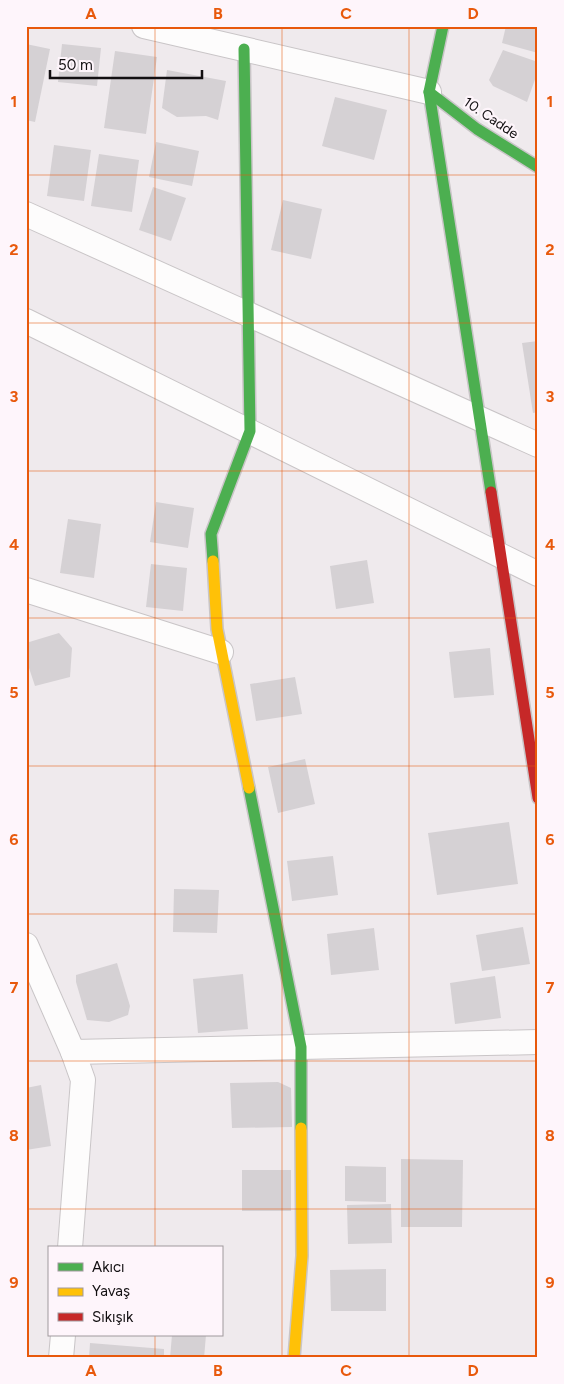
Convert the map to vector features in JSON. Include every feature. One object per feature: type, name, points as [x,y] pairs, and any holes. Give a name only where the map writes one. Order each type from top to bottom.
[{"type":"street","points":[[144,26],[429,92]]},
{"type":"street","points":[[443,26],[429,92],[538,798]]},
{"type":"street","points":[[244,49],[250,431],[211,534],[216,629],[300,1047],[302,1256],[294,1358]]},
{"type":"street","name":"10. Cadde","points":[[429,92],[476,129],[538,167]]},
{"type":"street","points":[[26,214],[248,312],[538,445]]},
{"type":"street","points":[[26,321],[538,574]]},
{"type":"street","points":[[26,590],[221,652]]},
{"type":"street","points":[[26,945],[73,1052],[82,1080],[70,1246]]},
{"type":"street","points":[[73,1052],[538,1042]]},
{"type":"street","points":[[61,1358],[63,1336]]},
{"type":"building","points":[[506,26],[538,26],[538,53],[502,43]]},
{"type":"building","points":[[26,44],[50,49],[35,122],[26,120]]},
{"type":"building","points":[[62,44],[101,48],[97,86],[58,82]]},
{"type":"building","points":[[503,50],[538,62],[538,71],[527,102],[493,86],[489,80]]},
{"type":"building","points":[[115,51],[157,57],[146,134],[104,128]]},
{"type":"building","points":[[167,70],[226,81],[218,120],[206,116],[177,117],[162,108]]},
{"type":"building","points":[[335,97],[387,110],[374,160],[322,146]]},
{"type":"building","points":[[156,142],[199,151],[192,186],[149,177]]},
{"type":"building","points":[[54,145],[91,150],[84,201],[47,196]]},
{"type":"building","points":[[99,154],[139,160],[132,212],[91,206]]},
{"type":"building","points":[[153,187],[186,198],[171,241],[139,230]]},
{"type":"building","points":[[283,200],[322,209],[311,259],[271,250]]},
{"type":"building","points":[[538,341],[538,412],[533,413],[522,343]]},
{"type":"building","points":[[156,502],[194,508],[188,548],[150,542]]},
{"type":"building","points":[[68,519],[101,524],[94,578],[60,573]]},
{"type":"building","points":[[367,560],[374,603],[336,609],[330,566]]},
{"type":"building","points":[[151,564],[187,568],[183,611],[146,607]]},
{"type":"building","points":[[59,633],[72,648],[70,677],[35,686],[26,659],[26,643]]},
{"type":"building","points":[[490,648],[494,695],[454,698],[449,652]]},
{"type":"building","points":[[295,677],[302,714],[256,721],[250,684]]},
{"type":"building","points":[[305,759],[315,804],[278,813],[268,767]]},
{"type":"building","points":[[509,822],[518,884],[437,895],[428,833]]},
{"type":"building","points":[[333,856],[338,895],[292,901],[287,861]]},
{"type":"building","points":[[174,889],[219,890],[217,933],[173,932]]},
{"type":"building","points":[[523,927],[530,964],[482,971],[476,935]]},
{"type":"building","points":[[374,928],[379,970],[331,975],[327,934]]},
{"type":"building","points":[[117,963],[130,1006],[128,1015],[109,1022],[87,1020],[76,982],[76,975]]},
{"type":"building","points":[[243,974],[248,1029],[198,1033],[193,979]]},
{"type":"building","points":[[495,976],[501,1018],[455,1024],[450,983]]},
{"type":"building","points":[[278,1082],[291,1088],[292,1127],[232,1128],[230,1083]]},
{"type":"building","points":[[41,1085],[51,1146],[26,1150],[26,1088]]},
{"type":"building","points":[[401,1159],[463,1160],[462,1227],[401,1227]]},
{"type":"building","points":[[345,1166],[386,1167],[386,1202],[345,1201]]},
{"type":"building","points":[[242,1170],[291,1170],[291,1211],[242,1211]]},
{"type":"building","points":[[391,1204],[392,1243],[348,1244],[347,1205]]},
{"type":"building","points":[[386,1269],[386,1311],[331,1311],[330,1270]]},
{"type":"building","points":[[172,1336],[206,1336],[204,1358],[170,1358]]},
{"type":"building","points":[[90,1343],[164,1349],[164,1358],[89,1358]]},
{"type":"traffic: fast","points":[[443,26],[429,92],[491,492]]},
{"type":"traffic: fast","points":[[213,561],[211,534],[250,431],[244,49]]},
{"type":"traffic: fast","points":[[429,92],[477,129],[538,167]]},
{"type":"traffic: fast","points":[[249,788],[301,1047],[301,1128]]},
{"type":"traffic: slow","points":[[213,561],[217,629],[249,788]]},
{"type":"traffic: slow","points":[[294,1358],[302,1256],[301,1128]]},
{"type":"traffic: jam","points":[[491,492],[538,798]]}]
